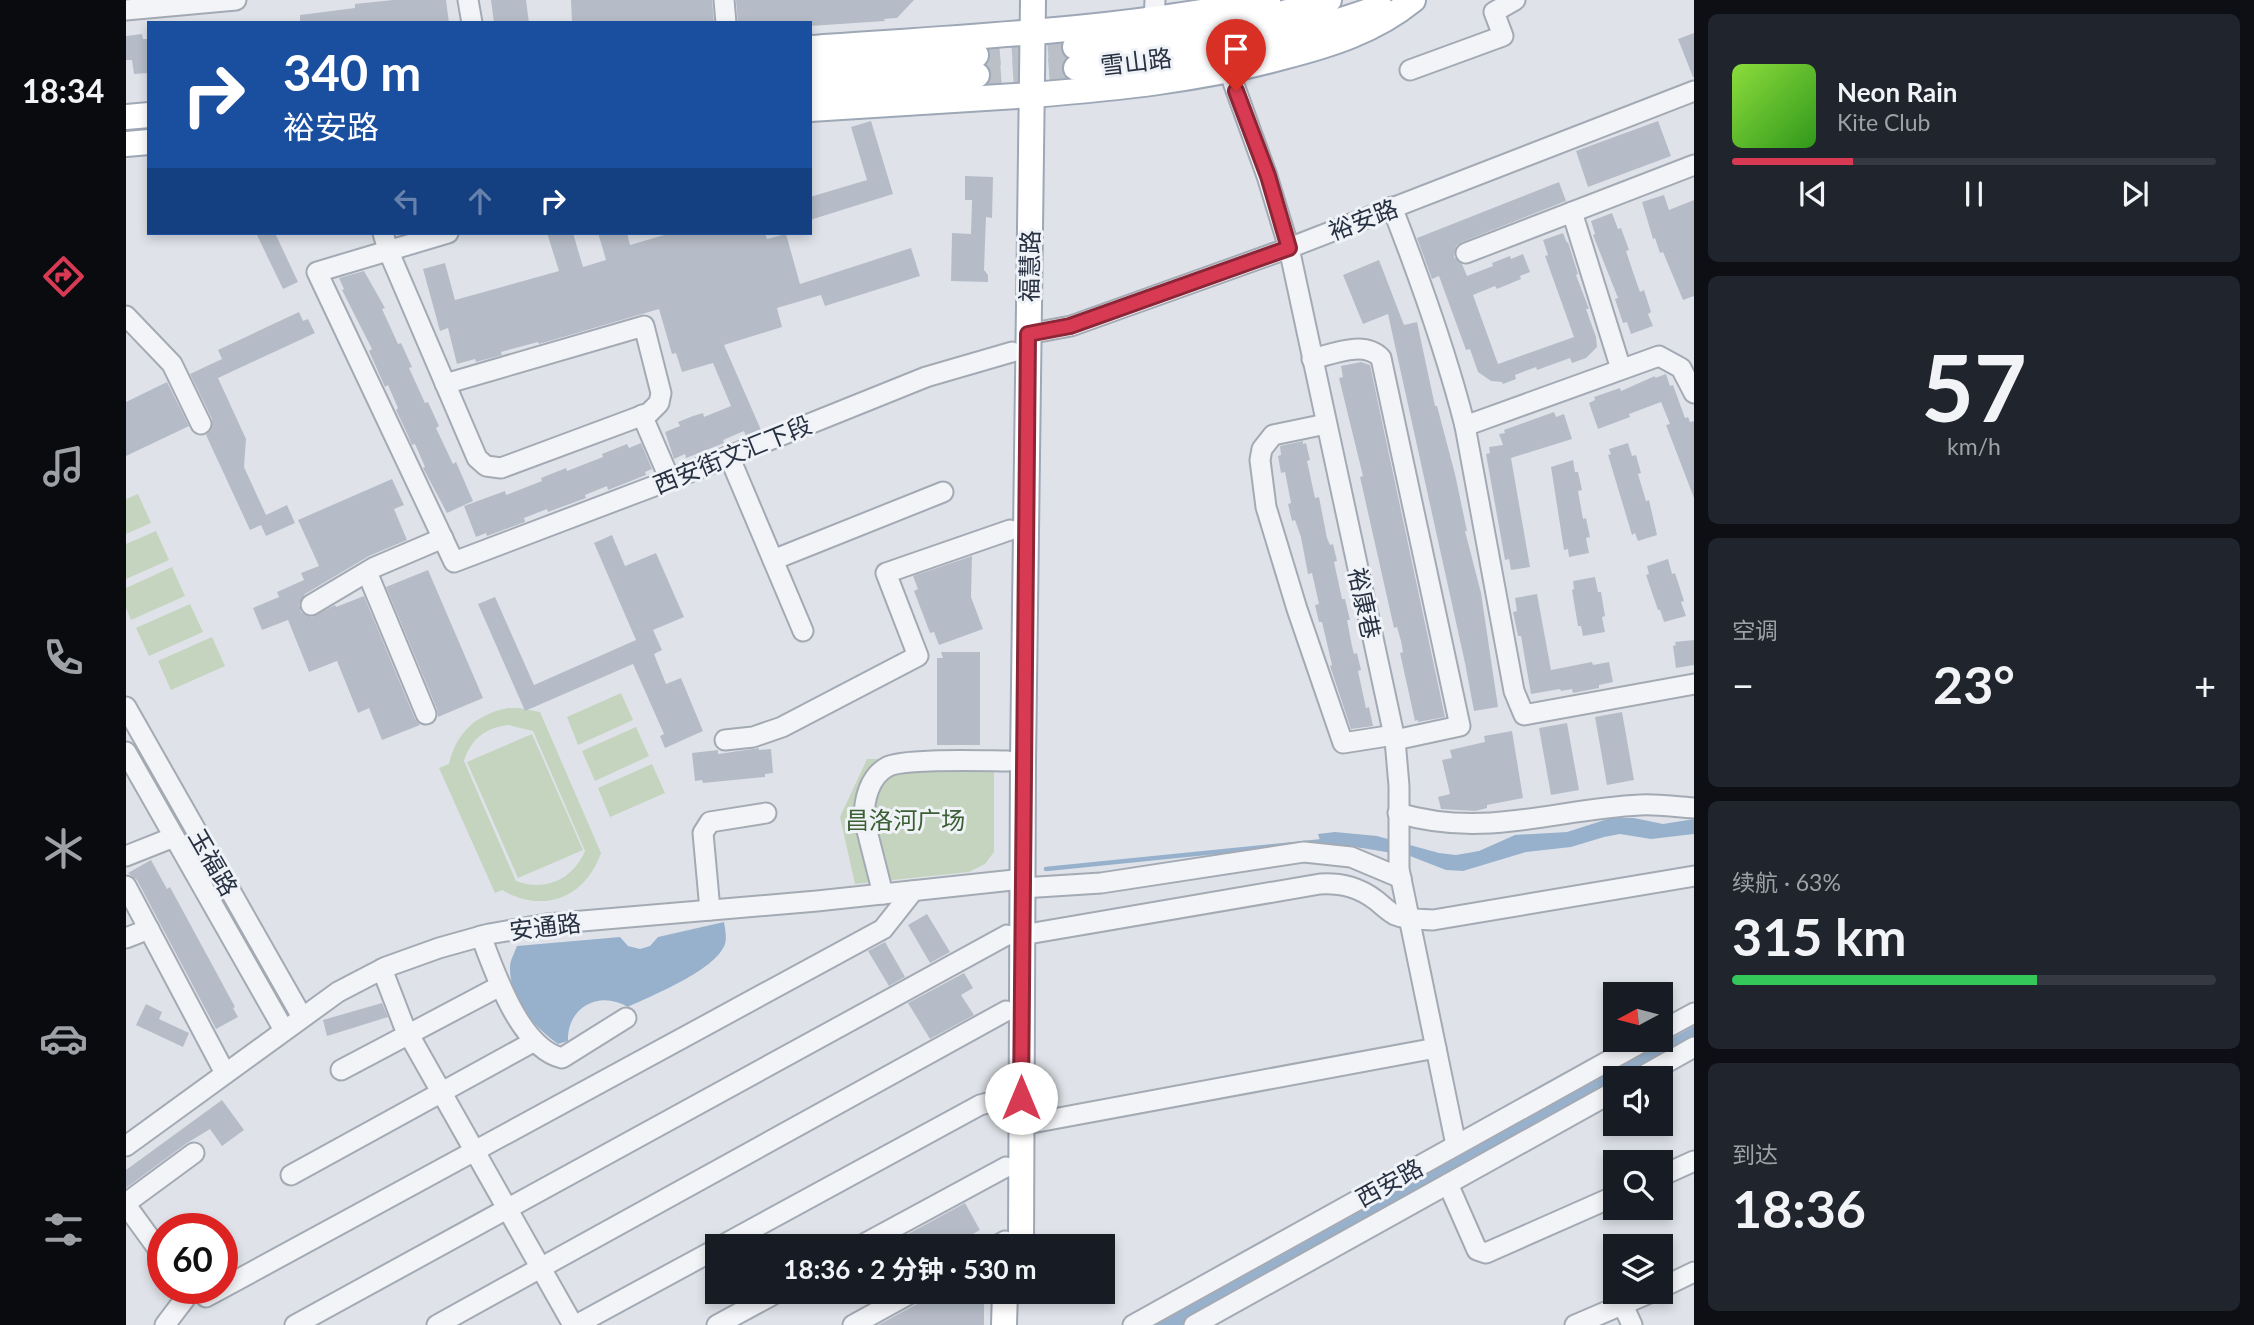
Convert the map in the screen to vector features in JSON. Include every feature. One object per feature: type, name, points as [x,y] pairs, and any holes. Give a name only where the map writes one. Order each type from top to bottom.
[{"type":"main road","name":"福慧路","points":[[1008,1234],[1021,1125],[1015,935],[1024,34],[1017,0]]},
{"type":"main road","name":"福慧路","points":[[1024,34],[1033,0]]},
{"type":"main road","points":[[812,48],[1024,34],[1155,10],[1268,0]]},
{"type":"main road","name":"雪山路","points":[[1329,0],[1222,29],[1137,43],[1076,58],[1188,55],[1317,29],[1399,0]]},
{"type":"main road","points":[[812,109],[1160,83],[1229,71],[1348,37],[1380,23],[1413,0]]},
{"type":"main road","points":[[812,66],[976,65],[812,88]]},
{"type":"main road","points":[[126,117],[147,115]]},
{"type":"main road","points":[[126,144],[147,142]]},
{"type":"main road","name":"福慧路","points":[[1017,883],[1008,761],[1010,530],[1020,343]]},
{"type":"main road","name":"福慧路","points":[[1007,1234],[1006,1011],[1015,935]]},
{"type":"main road","points":[[1006,1304],[1007,1324]]},
{"type":"main road","points":[[1007,1324],[1015,1304]]},
{"type":"street","points":[[126,10],[236,0]]},
{"type":"street","points":[[468,0],[472,21]]},
{"type":"street","points":[[724,0],[726,21]]},
{"type":"street","points":[[1410,70],[1503,36],[1494,12],[1515,0]]},
{"type":"street","name":"裕康巷","points":[[1229,71],[1268,176],[1289,248],[1395,738],[1400,874],[1456,1145]]},
{"type":"street","name":"裕安路","points":[[1020,343],[1289,248],[1694,90]]},
{"type":"street","points":[[1466,253],[1694,165]]},
{"type":"street","points":[[1392,207],[1438,329],[1465,426],[1514,691],[1524,715],[1694,684]]},
{"type":"street","points":[[1572,212],[1621,369]]},
{"type":"street","points":[[310,605],[367,572],[443,538],[317,272],[385,242],[434,235]]},
{"type":"street","points":[[385,242],[445,384],[477,457],[486,466],[501,468],[642,415],[654,409],[659,403],[661,393],[644,326],[445,384]]},
{"type":"street","points":[[126,316],[172,364],[201,424]]},
{"type":"street","name":"西安街文汇下段","points":[[443,538],[454,562],[670,480],[926,377],[1020,343]]},
{"type":"street","points":[[1312,359],[1362,348],[1373,351],[1381,358],[1460,726],[1395,738],[1342,743],[1266,507],[1260,460],[1265,444],[1273,435],[1326,424]]},
{"type":"street","points":[[1465,426],[1659,356],[1681,368],[1694,393]]},
{"type":"street","points":[[642,415],[670,480]]},
{"type":"street","points":[[729,456],[803,631]]},
{"type":"street","points":[[773,560],[943,492]]},
{"type":"street","points":[[725,740],[753,737],[782,727],[918,656],[886,573],[1010,530]]},
{"type":"street","points":[[367,572],[426,715]]},
{"type":"street","name":"玉福路","points":[[126,707],[302,1017]]},
{"type":"street","name":"玉福路","points":[[126,752],[284,1030]]},
{"type":"street","points":[[883,894],[864,808],[870,787],[884,769],[903,762],[1008,761]]},
{"type":"street","points":[[1398,820],[1474,825],[1641,804],[1694,808]]},
{"type":"street","points":[[710,910],[703,833],[710,821],[766,813]]},
{"type":"street","points":[[126,856],[174,837]]},
{"type":"street","name":"安通路","points":[[126,1146],[338,992],[412,956],[481,936],[547,924],[913,891],[1017,883],[1101,883],[1304,852],[1351,857],[1400,874]]},
{"type":"street","points":[[295,1325],[1015,935],[1300,886],[1339,883],[1358,889],[1389,911],[1409,919],[1453,918],[1694,876]]},
{"type":"street","points":[[126,886],[225,1073]]},
{"type":"street","points":[[238,1280],[883,929],[913,891]]},
{"type":"street","points":[[126,938],[149,929]]},
{"type":"street","points":[[481,936],[500,986],[533,1042],[545,1052],[562,1058],[626,1018]]},
{"type":"street","points":[[382,969],[408,1034],[575,1325],[705,1255]]},
{"type":"street","points":[[341,1070],[500,986]]},
{"type":"street","points":[[437,1325],[1006,1011]]},
{"type":"street","points":[[1673,1024],[1694,1013]]},
{"type":"street","points":[[292,1175],[533,1042]]},
{"type":"street","points":[[1660,1066],[1694,1047]]},
{"type":"street","points":[[1021,1125],[1436,1048]]},
{"type":"street","name":"西安路","points":[[1133,1325],[1624,1052]]},
{"type":"street","points":[[743,1234],[980,1105],[1006,1098]]},
{"type":"street","name":"西安路","points":[[1194,1325],[1603,1098]]},
{"type":"street","points":[[147,1234],[126,1204],[194,1153]]},
{"type":"street","points":[[1673,1171],[1694,1161]]},
{"type":"street","points":[[882,1234],[1006,1167]]},
{"type":"street","points":[[1448,1184],[1477,1250],[1486,1252],[1603,1201]]},
{"type":"street","points":[[1673,1282],[1694,1272]]},
{"type":"street","points":[[165,1325],[181,1304]]},
{"type":"street","points":[[717,1325],[756,1304]]},
{"type":"street","points":[[853,1325],[891,1304]]},
{"type":"street","points":[[1575,1325],[1623,1305],[1632,1325]]},
{"type":"green space","points":[[138,494],[151,523],[126,534],[126,499]]},
{"type":"green space","points":[[156,531],[169,560],[126,579],[126,544]]},
{"type":"green space","points":[[172,567],[185,596],[131,620],[126,608],[126,588]]},
{"type":"green space","points":[[190,604],[203,632],[149,656],[136,628]]},
{"type":"green space","points":[[212,637],[225,666],[171,690],[158,661]]},
{"type":"green space","points":[[621,693],[633,720],[578,745],[567,717]]},
{"type":"green space","points":[[519,708],[540,712],[601,853],[585,881],[574,891],[548,901],[533,901],[502,890],[495,893],[439,768],[449,764],[457,743],[469,727],[477,720],[497,711]],"holes":[[[508,725],[533,731],[585,851],[566,876],[548,884],[538,885],[516,881],[464,761],[475,741],[492,729]]]},
{"type":"green space","points":[[636,727],[649,756],[595,781],[582,751]]},
{"type":"green space","points":[[532,734],[583,850],[518,878],[467,762]]},
{"type":"green space","name":"昌洛河广场","points":[[867,759],[994,759],[994,852],[985,864],[969,872],[855,884],[840,817]]},
{"type":"green space","points":[[652,764],[665,793],[610,817],[598,788]]},
{"type":"water","points":[[1611,818],[1634,818],[1663,824],[1694,819],[1694,834],[1651,839],[1620,834],[1571,847],[1526,852],[1463,871],[1446,870],[1410,856],[1321,844],[1318,834],[1335,832],[1377,836],[1456,855],[1479,851],[1515,835],[1567,832]]},
{"type":"water","points":[[724,922],[725,944],[710,963],[682,981],[628,1007],[606,1000],[587,1005],[573,1019],[568,1041],[558,1044],[540,1029],[518,1001],[514,990],[510,967],[517,946],[620,937],[628,946],[640,949],[650,946],[658,937]]},
{"type":"water","points":[[1694,1026],[1694,1040],[1673,1052],[1673,1038]]},
{"type":"water","points":[[1647,1052],[1673,1052],[1647,1066],[1622,1066]]},
{"type":"water","points":[[1603,1077],[1603,1091],[1183,1325],[1156,1325]]},
{"type":"building","points":[[393,0],[446,0],[449,21],[300,21],[300,15],[355,8],[355,4]]},
{"type":"building","points":[[491,0],[526,0],[529,21],[494,21]]},
{"type":"building","points":[[571,0],[712,0],[714,21],[572,21]]},
{"type":"building","points":[[736,0],[914,0],[897,18],[884,19],[885,21],[812,26],[812,21],[738,21]]},
{"type":"building","points":[[1694,33],[1694,77],[1693,77],[1678,39]]},
{"type":"building","points":[[142,34],[143,39],[147,39],[147,73],[134,74],[132,60],[126,60],[126,36]]},
{"type":"building","points":[[871,121],[893,194],[812,219],[812,196],[867,180],[851,127]]},
{"type":"building","points":[[1658,121],[1671,156],[1588,187],[1576,151]]},
{"type":"building","points":[[965,176],[993,177],[992,218],[986,217],[984,270],[988,275],[988,282],[951,281],[952,233],[971,234],[972,200],[965,200]]},
{"type":"building","points":[[1559,182],[1566,201],[1462,242],[1456,246],[1454,257],[1462,264],[1467,276],[1493,266],[1492,263],[1523,254],[1530,272],[1520,276],[1521,279],[1497,289],[1495,286],[1473,295],[1498,364],[1574,337],[1545,256],[1548,255],[1543,240],[1563,233],[1589,309],[1586,309],[1597,347],[1586,358],[1572,363],[1570,358],[1537,370],[1536,367],[1515,375],[1516,379],[1503,384],[1491,381],[1478,372],[1470,349],[1466,350],[1439,276],[1432,279],[1417,238]]},
{"type":"building","points":[[1664,195],[1669,210],[1694,200],[1694,296],[1683,300],[1663,252],[1660,253],[1655,238],[1653,239],[1642,202]]},
{"type":"building","points":[[1612,213],[1629,250],[1626,251],[1640,292],[1644,290],[1651,312],[1648,314],[1653,326],[1631,334],[1627,322],[1623,323],[1615,299],[1618,298],[1593,235],[1595,234],[1591,221]]},
{"type":"building","points":[[257,235],[276,235],[298,282],[283,289]]},
{"type":"building","points":[[548,235],[574,235],[583,267],[606,260],[599,235],[628,235],[630,245],[664,235],[766,235],[767,239],[786,235],[800,284],[911,248],[920,276],[825,306],[821,295],[777,308],[782,327],[724,345],[761,430],[746,436],[744,431],[723,440],[724,443],[686,458],[685,454],[674,459],[665,432],[680,426],[678,422],[693,416],[703,413],[704,417],[731,406],[713,363],[682,372],[676,353],[672,354],[659,309],[539,344],[538,342],[501,352],[502,355],[457,364],[448,328],[440,331],[423,269],[445,263],[455,300],[559,271]]},
{"type":"building","points":[[1379,260],[1404,325],[1417,322],[1481,593],[1498,707],[1474,711],[1388,314],[1363,324],[1343,275]]},
{"type":"building","points":[[364,271],[385,308],[382,309],[412,367],[409,368],[425,403],[428,402],[439,426],[436,428],[453,464],[456,462],[473,501],[447,513],[423,468],[425,467],[415,444],[412,445],[388,385],[385,387],[369,351],[372,349],[342,290],[344,289],[339,278]]},
{"type":"building","points":[[299,312],[303,321],[308,319],[315,333],[218,378],[246,439],[244,467],[266,515],[287,505],[295,523],[266,536],[261,525],[250,530],[206,435],[211,430],[212,419],[190,374],[222,359],[218,350]]},
{"type":"building","points":[[1361,362],[1370,365],[1445,717],[1415,721],[1400,653],[1403,652],[1401,641],[1397,627],[1394,628],[1360,477],[1363,476],[1339,378],[1343,377],[1341,366]]},
{"type":"building","points":[[1666,374],[1685,418],[1688,417],[1690,422],[1694,421],[1694,498],[1666,425],[1670,424],[1661,402],[1598,429],[1589,403],[1595,400],[1594,397],[1620,388],[1621,391]]},
{"type":"building","points":[[167,382],[189,426],[126,456],[126,402]]},
{"type":"building","points":[[1554,412],[1556,417],[1564,414],[1572,439],[1511,458],[1530,567],[1511,570],[1509,559],[1505,560],[1486,454],[1490,453],[1489,447],[1503,445],[1499,434],[1505,433],[1504,430]]},
{"type":"building","points":[[1303,441],[1303,444],[1306,443],[1310,460],[1307,461],[1315,498],[1319,497],[1327,538],[1330,545],[1333,544],[1342,599],[1345,599],[1350,620],[1347,620],[1352,646],[1354,654],[1357,653],[1366,708],[1369,707],[1373,726],[1351,729],[1330,666],[1332,665],[1322,622],[1319,622],[1315,605],[1319,604],[1312,573],[1308,574],[1301,537],[1295,520],[1292,521],[1285,472],[1281,473],[1278,456],[1281,455],[1280,446]]},
{"type":"building","points":[[641,443],[652,469],[645,472],[646,475],[608,490],[607,486],[585,495],[586,498],[524,518],[525,522],[487,536],[486,533],[476,537],[464,506],[505,491],[506,495],[566,468],[567,471],[603,457],[602,454],[627,444],[629,448]]},
{"type":"building","points":[[1628,443],[1632,456],[1636,455],[1641,473],[1638,474],[1646,501],[1649,500],[1657,535],[1638,541],[1635,533],[1632,535],[1608,455],[1611,454],[1609,449]]},
{"type":"building","points":[[1573,460],[1582,490],[1578,491],[1583,519],[1586,518],[1590,537],[1586,538],[1589,553],[1569,557],[1568,549],[1564,550],[1551,467]]},
{"type":"building","points":[[392,479],[404,505],[394,509],[407,540],[369,556],[305,594],[299,604],[301,612],[312,617],[335,605],[336,607],[364,596],[415,719],[420,725],[382,740],[369,708],[358,713],[337,661],[309,672],[288,620],[262,630],[253,608],[279,597],[277,592],[304,580],[301,573],[319,566],[298,520]]},
{"type":"building","points":[[612,535],[625,566],[656,553],[684,617],[653,630],[662,650],[654,654],[666,684],[681,678],[703,731],[665,748],[660,736],[664,734],[633,664],[525,711],[478,604],[495,597],[534,685],[636,640],[594,543]]},
{"type":"building","points":[[972,556],[971,597],[983,629],[939,645],[934,632],[930,633],[914,591],[918,589],[913,576]]},
{"type":"building","points":[[1668,559],[1684,601],[1681,602],[1686,616],[1664,622],[1646,575],[1649,574],[1647,566]]},
{"type":"building","points":[[428,570],[483,698],[438,717],[386,587]]},
{"type":"building","points":[[1595,577],[1598,592],[1601,592],[1605,632],[1583,636],[1581,626],[1578,626],[1573,581]]},
{"type":"building","points":[[1537,594],[1551,670],[1592,662],[1593,665],[1609,662],[1613,682],[1573,693],[1572,689],[1560,689],[1531,694],[1521,636],[1518,636],[1513,612],[1517,611],[1515,598]]},
{"type":"building","points":[[1694,640],[1694,665],[1676,668],[1673,646],[1676,645],[1675,642]]},
{"type":"building","points":[[941,652],[980,652],[980,745],[937,745],[937,658],[943,658]]},
{"type":"building","points":[[1622,712],[1634,780],[1607,785],[1595,717]]},
{"type":"building","points":[[1567,723],[1579,790],[1551,795],[1539,728]]},
{"type":"building","points":[[1512,731],[1523,798],[1487,805],[1487,808],[1475,811],[1441,809],[1438,797],[1450,794],[1442,760],[1452,758],[1450,750],[1485,742],[1484,736]]},
{"type":"building","points":[[759,748],[771,749],[773,773],[765,774],[765,777],[703,783],[702,780],[695,781],[692,753],[718,750],[718,754]]},
{"type":"building","points":[[151,860],[167,889],[170,887],[235,1007],[233,1008],[238,1017],[216,1029],[137,880],[128,873]]},
{"type":"building","points":[[927,914],[950,952],[930,963],[908,925]]},
{"type":"building","points":[[885,942],[905,977],[889,986],[868,951]]},
{"type":"building","points":[[964,973],[973,988],[961,995],[974,1015],[930,1039],[908,1003]]},
{"type":"building","points":[[382,1003],[388,1017],[327,1036],[323,1020]]},
{"type":"building","points":[[146,1004],[162,1012],[159,1019],[189,1033],[183,1047],[136,1025]]},
{"type":"building","points":[[222,1100],[244,1130],[222,1146],[210,1129],[126,1188],[126,1170]]},
{"type":"building","points":[[965,1203],[980,1230],[973,1234],[908,1234]]},
{"type":"building","points":[[917,1304],[984,1304],[984,1325],[878,1325]]},
{"type":"waterway","points":[[1046,869],[1324,841]]},
{"type":"tunnel","points":[[976,55],[1075,47]]},
{"type":"tunnel","points":[[977,75],[1076,68]]},
{"type":"route","points":[[1021,1098],[1028,334],[1070,326],[1289,248],[1268,176],[1236,91]]}]
